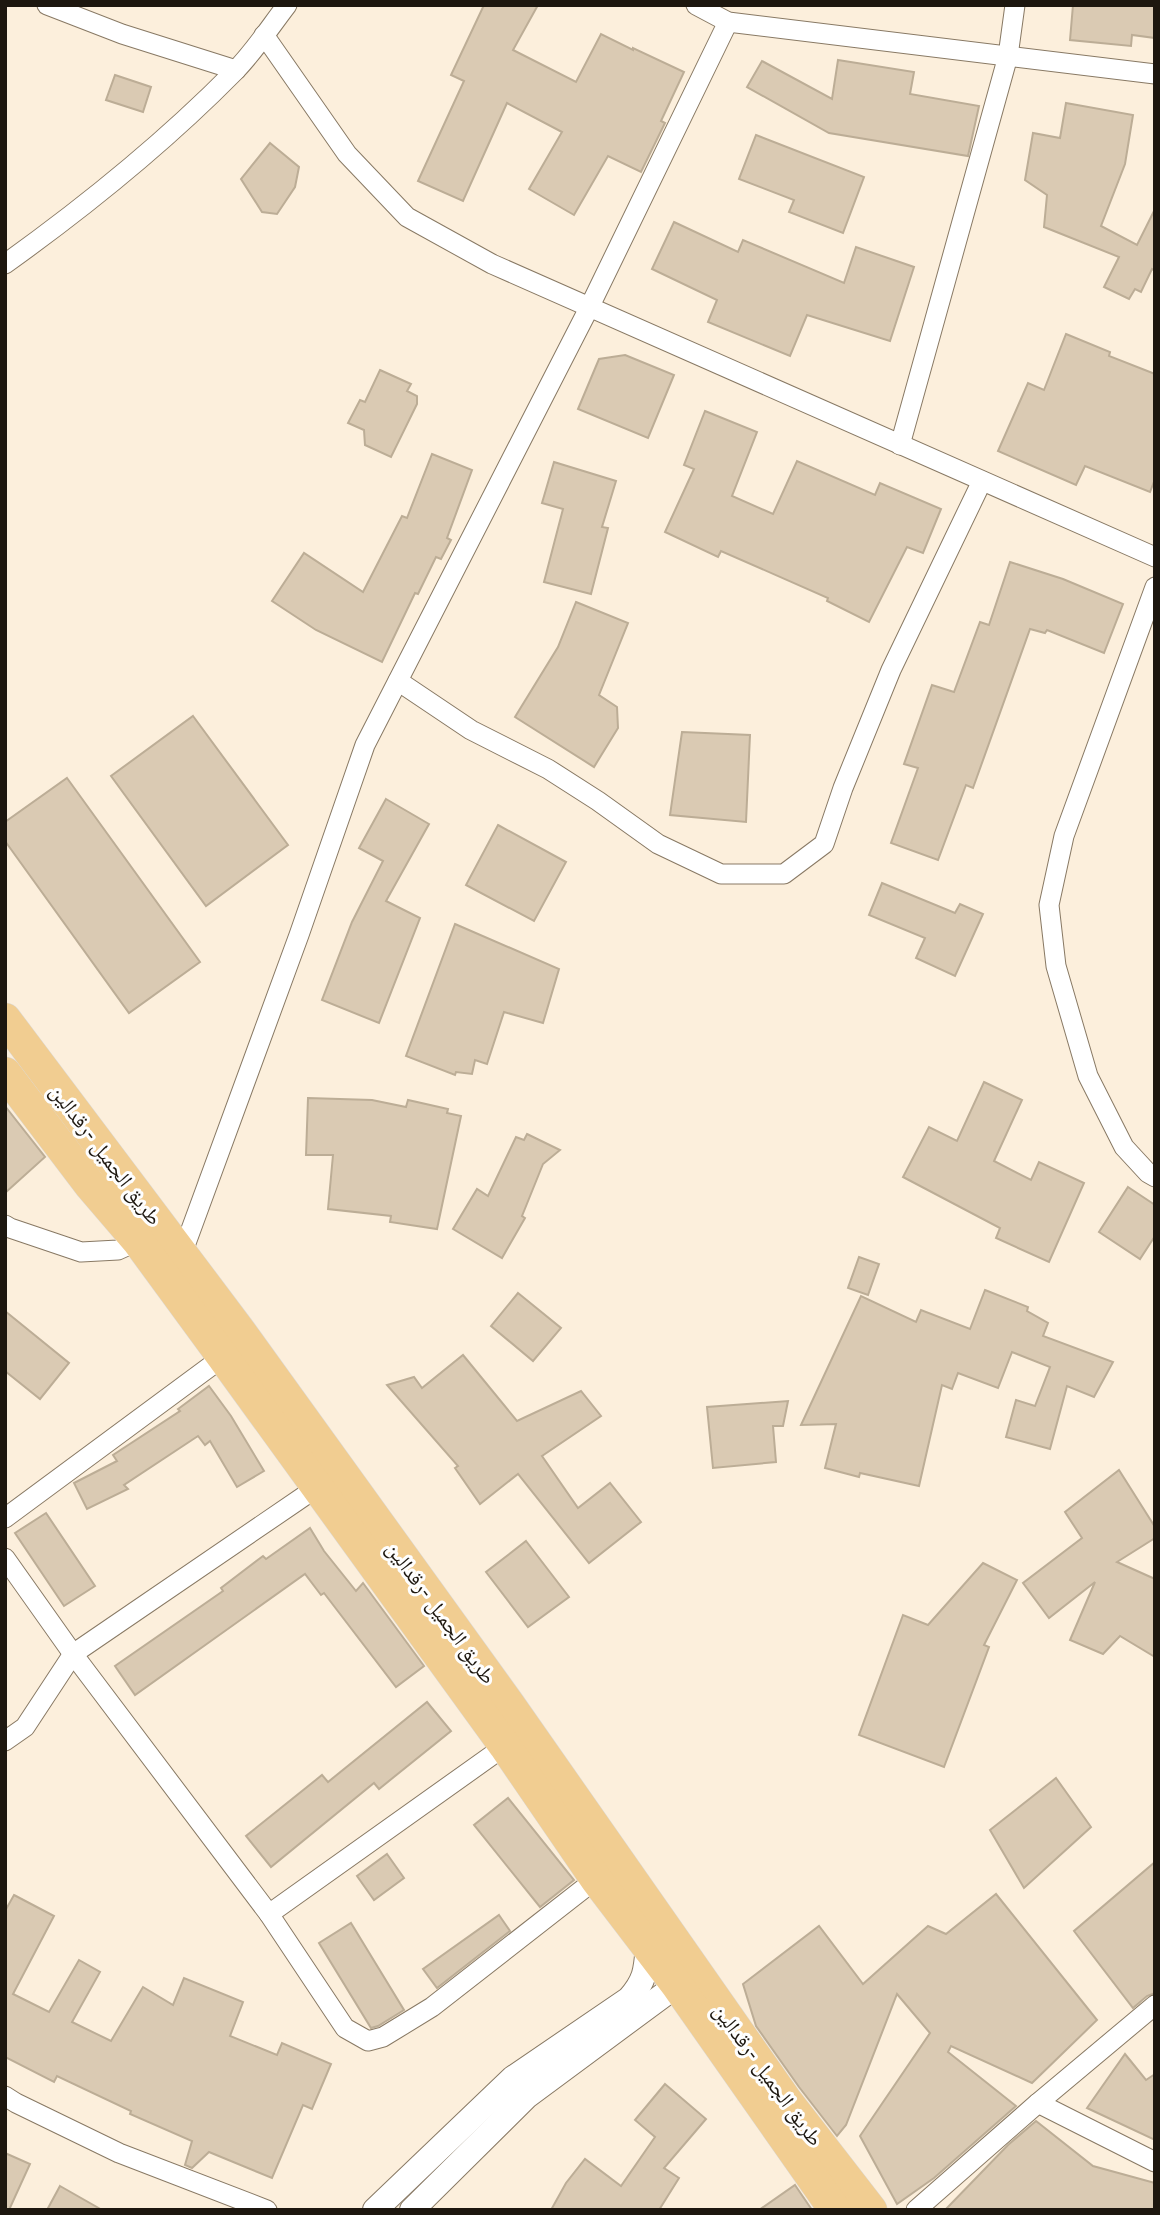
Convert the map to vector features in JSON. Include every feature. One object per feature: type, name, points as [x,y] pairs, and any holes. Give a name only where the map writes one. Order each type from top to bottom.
[{"type":"main road","name":"طريق الجميل -رقدالين","points":[[5,1019],[182,1254],[508,1703],[835,2210]]},
{"type":"main road","name":"طريق الجميل -رقدالين","points":[[5,1073],[90,1185],[138,1241],[505,1746],[596,1878],[648,1945],[684,1975],[871,2210]]},
{"type":"street","points":[[47,5],[122,34],[236,70]]},
{"type":"street","points":[[5,264],[68,219],[137,162],[236,70],[287,5]]},
{"type":"street","points":[[696,5],[728,22],[1155,74]]},
{"type":"street","points":[[900,445],[1008,57],[1014,5]]},
{"type":"street","points":[[182,1254],[299,935],[365,745],[589,308],[728,22]]},
{"type":"street","points":[[264,35],[347,154],[407,217],[492,264],[1155,557]]},
{"type":"street","points":[[398,681],[471,730],[548,769],[658,844],[721,874],[784,874],[824,844],[843,788],[891,670],[982,481]]},
{"type":"street","points":[[1155,587],[1064,836],[1049,905],[1056,966],[1088,1076],[1124,1147],[1147,1173],[1155,1177]]},
{"type":"street","points":[[5,1225],[81,1252],[118,1250],[138,1241]]},
{"type":"street","points":[[5,1518],[223,1357]]},
{"type":"street","points":[[5,1741],[26,1727],[73,1654],[316,1488]]},
{"type":"street","points":[[5,1558],[73,1654],[269,1914],[345,2028],[368,2041],[383,2037],[432,2007],[596,1878]]},
{"type":"street","points":[[269,1914],[505,1746]]},
{"type":"street","points":[[375,2210],[513,2078],[629,1999],[645,1975],[648,1945]]},
{"type":"street","points":[[412,2210],[527,2096],[684,1975]]},
{"type":"street","points":[[916,2210],[1155,2005]]},
{"type":"street","points":[[5,2096],[16,2104],[119,2153],[267,2210]]},
{"type":"street","points":[[1038,2103],[1155,2162]]},
{"type":"building","points":[[484,5],[538,5],[513,50],[576,82],[601,34],[684,72],[661,121],[665,123],[641,172],[608,156],[574,215],[529,189],[562,132],[507,103],[463,201],[418,181],[464,81],[451,75]]},
{"type":"building","points":[[1073,5],[1155,5],[1155,38],[1132,35],[1131,46],[1070,40]]},
{"type":"building","points":[[838,60],[914,72],[910,94],[979,106],[968,156],[829,133],[747,87],[762,61],[832,99]]},
{"type":"building","points":[[115,75],[151,87],[143,112],[106,100]]},
{"type":"building","points":[[1066,103],[1133,115],[1125,164],[1101,226],[1137,245],[1155,209],[1155,271],[1152,269],[1141,292],[1135,289],[1129,299],[1104,287],[1119,257],[1044,227],[1047,195],[1025,180],[1033,133],[1060,138]]},
{"type":"building","points":[[756,135],[864,177],[843,233],[789,212],[794,200],[739,179]]},
{"type":"building","points":[[270,143],[299,167],[295,187],[277,214],[262,212],[241,179]]},
{"type":"building","points":[[674,222],[738,252],[743,240],[844,283],[856,247],[914,267],[890,341],[807,315],[790,356],[708,322],[717,300],[652,269]]},
{"type":"building","points":[[1066,334],[1110,352],[1109,356],[1155,374],[1155,479],[1150,492],[1085,466],[1076,485],[998,451],[1028,383],[1044,390]]},
{"type":"building","points":[[625,355],[674,375],[648,438],[578,409],[599,359]]},
{"type":"building","points":[[380,370],[411,384],[407,391],[417,396],[417,404],[391,457],[365,445],[364,430],[348,423],[360,400],[365,402]]},
{"type":"building","points":[[705,411],[757,432],[732,496],[773,514],[797,461],[875,495],[880,483],[941,509],[923,553],[907,547],[869,622],[827,601],[828,598],[721,551],[718,557],[665,532],[694,469],[684,465]]},
{"type":"building","points":[[432,454],[472,470],[447,538],[451,540],[441,559],[436,557],[418,594],[415,593],[382,662],[316,630],[272,601],[304,553],[363,592],[402,516],[407,518]]},
{"type":"building","points":[[554,462],[616,481],[602,527],[608,528],[591,594],[544,582],[563,509],[542,503]]},
{"type":"building","points":[[1010,562],[1063,579],[1123,604],[1104,653],[1047,630],[1045,633],[1030,629],[973,788],[966,785],[938,860],[891,843],[918,768],[904,764],[932,685],[954,692],[980,622],[989,625]]},
{"type":"building","points":[[576,602],[628,623],[599,695],[617,707],[618,728],[594,767],[515,717],[558,647]]},
{"type":"building","points":[[193,716],[288,845],[206,906],[111,776]]},
{"type":"building","points":[[682,732],[750,735],[746,822],[670,815]]},
{"type":"building","points":[[67,778],[200,962],[129,1013],[5,841],[5,822]]},
{"type":"building","points":[[386,799],[429,824],[386,901],[420,918],[379,1023],[322,1000],[352,922],[383,861],[359,848]]},
{"type":"building","points":[[498,825],[566,862],[534,921],[466,885]]},
{"type":"building","points":[[882,883],[955,913],[960,904],[983,914],[955,976],[916,958],[925,938],[869,915]]},
{"type":"building","points":[[455,924],[559,969],[543,1023],[504,1012],[487,1064],[475,1060],[472,1074],[456,1072],[455,1075],[406,1056]]},
{"type":"building","points":[[984,1082],[1022,1100],[994,1161],[1031,1180],[1039,1162],[1084,1183],[1049,1262],[996,1238],[1000,1228],[903,1177],[929,1127],[957,1141]]},
{"type":"building","points":[[308,1098],[372,1100],[406,1107],[408,1100],[448,1109],[447,1113],[461,1116],[437,1229],[390,1222],[391,1216],[328,1209],[333,1155],[306,1155]]},
{"type":"building","points":[[5,1106],[45,1157],[5,1193]]},
{"type":"building","points":[[527,1134],[560,1150],[543,1164],[522,1216],[525,1218],[502,1258],[453,1229],[477,1189],[488,1196],[516,1137],[524,1140]]},
{"type":"building","points":[[1128,1187],[1155,1205],[1155,1236],[1140,1259],[1099,1232]]},
{"type":"building","points":[[859,1257],[879,1264],[868,1295],[848,1288]]},
{"type":"building","points":[[985,1290],[1028,1307],[1027,1311],[1048,1323],[1043,1336],[1113,1362],[1094,1397],[1067,1386],[1050,1449],[1006,1437],[1016,1400],[1035,1406],[1050,1367],[1012,1352],[998,1388],[958,1373],[952,1389],[942,1385],[919,1486],[860,1473],[859,1477],[825,1468],[836,1424],[801,1425],[861,1296],[916,1322],[921,1310],[970,1329]]},
{"type":"building","points":[[518,1293],[561,1328],[533,1361],[491,1326]]},
{"type":"building","points":[[5,1311],[69,1363],[40,1399],[5,1371]]},
{"type":"building","points":[[463,1355],[517,1421],[581,1391],[601,1416],[542,1456],[578,1508],[610,1483],[641,1522],[589,1563],[518,1474],[480,1504],[455,1468],[458,1466],[387,1385],[414,1377],[422,1388]]},
{"type":"building","points":[[209,1386],[231,1416],[264,1471],[237,1487],[210,1441],[205,1445],[198,1436],[124,1485],[128,1489],[87,1509],[74,1483],[117,1461],[113,1455],[180,1411],[178,1409]]},
{"type":"building","points":[[788,1401],[783,1426],[773,1426],[776,1462],[713,1468],[707,1407]]},
{"type":"building","points":[[1119,1470],[1155,1527],[1155,1538],[1117,1562],[1155,1579],[1155,1657],[1120,1636],[1103,1654],[1070,1640],[1095,1582],[1049,1618],[1023,1583],[1082,1538],[1065,1512]]},
{"type":"building","points":[[46,1513],[95,1586],[64,1606],[15,1533]]},
{"type":"building","points":[[310,1528],[324,1551],[356,1591],[363,1583],[424,1666],[396,1687],[324,1593],[321,1595],[305,1574],[135,1695],[115,1666],[223,1591],[221,1588],[263,1556],[266,1559]]},
{"type":"building","points":[[526,1541],[569,1597],[528,1627],[486,1572]]},
{"type":"building","points":[[983,1563],[1017,1580],[984,1645],[989,1647],[944,1767],[859,1735],[903,1615],[928,1625]]},
{"type":"building","points":[[427,1702],[451,1731],[379,1789],[374,1783],[271,1867],[246,1836],[322,1775],[328,1782]]},
{"type":"building","points":[[1056,1778],[1091,1827],[1024,1888],[990,1830]]},
{"type":"building","points":[[508,1798],[574,1880],[540,1907],[474,1825]]},
{"type":"building","points":[[387,1854],[404,1878],[374,1900],[357,1876]]},
{"type":"building","points":[[1155,1862],[1155,1993],[1133,2008],[1074,1931]]},
{"type":"building","points":[[996,1894],[1097,2020],[1032,2083],[951,2046],[948,2052],[1016,2106],[934,2178],[897,2204],[860,2136],[930,2033],[897,1994],[846,2125],[837,2136],[756,2026],[743,1984],[819,1926],[863,1984],[928,1926],[946,1934]]},
{"type":"building","points":[[14,1895],[54,1916],[13,1994],[49,2012],[79,1960],[100,1972],[72,2022],[111,2041],[143,1987],[173,2005],[184,1978],[243,2002],[230,2036],[277,2055],[282,2043],[331,2064],[312,2109],[303,2105],[272,2178],[209,2152],[192,2168],[185,2165],[192,2141],[130,2114],[131,2111],[57,2076],[54,2082],[5,2057],[5,1911]]},
{"type":"building","points":[[499,1915],[510,1931],[437,1988],[423,1969]]},
{"type":"building","points":[[351,1923],[404,2010],[371,2028],[319,1943]]},
{"type":"building","points":[[1125,2054],[1146,2080],[1155,2074],[1155,2140],[1087,2108]]},
{"type":"building","points":[[665,2084],[706,2119],[664,2168],[679,2178],[659,2210],[551,2210],[566,2183],[585,2159],[621,2186],[655,2137],[635,2120]]},
{"type":"building","points":[[1036,2121],[1093,2166],[1155,2183],[1155,2210],[945,2210],[1008,2145]]},
{"type":"building","points":[[5,2153],[30,2164],[9,2210],[5,2210]]},
{"type":"building","points":[[795,2185],[812,2210],[759,2210]]},
{"type":"building","points":[[60,2186],[102,2210],[47,2210]]}]
